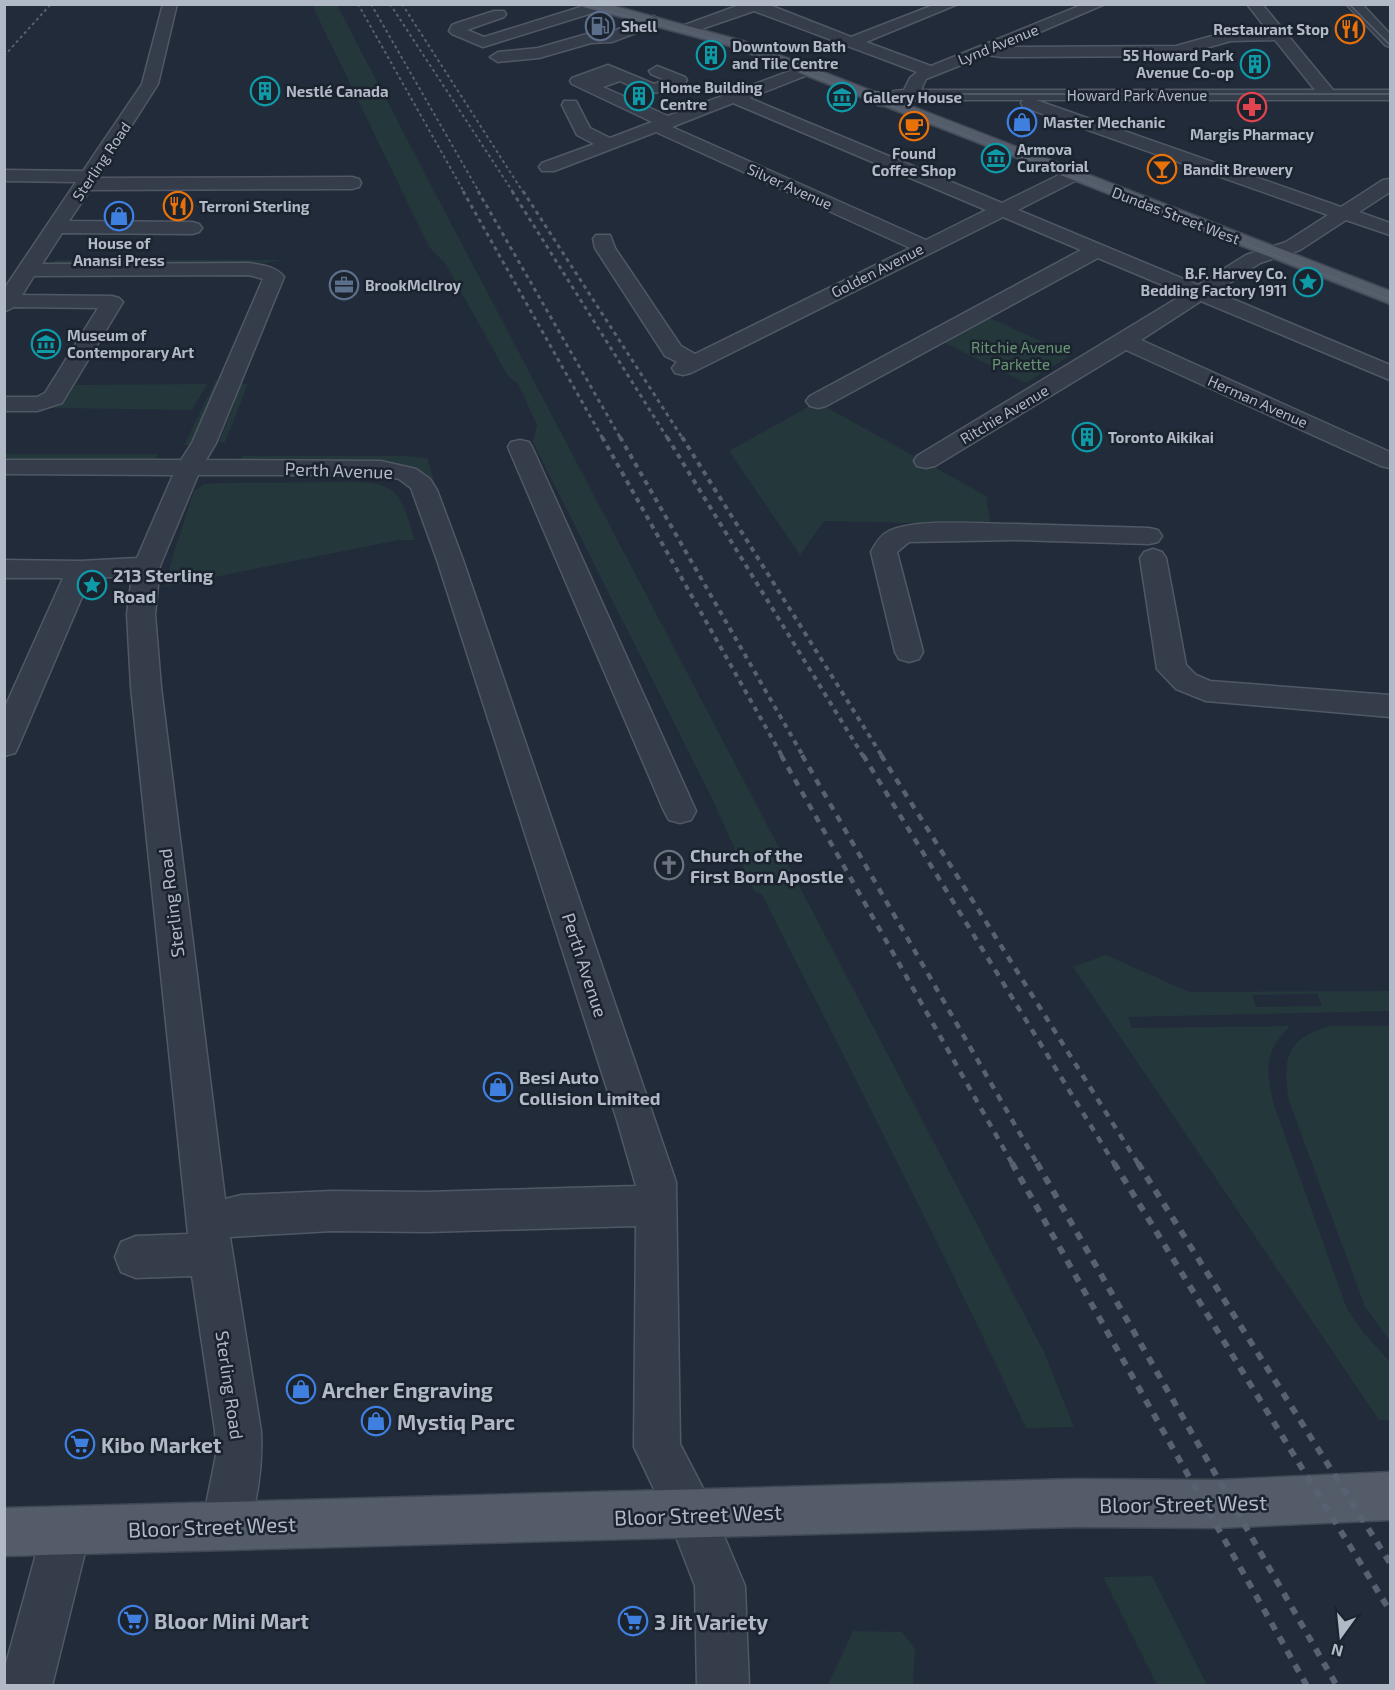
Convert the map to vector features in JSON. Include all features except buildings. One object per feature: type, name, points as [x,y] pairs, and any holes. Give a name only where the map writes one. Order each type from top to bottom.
[{"type":"main road","name":"Dundas Street West","points":[[592,6],[738,44],[1390,298]]},
{"type":"main road","name":"Bloor Street West","points":[[4,1532],[1076,1503],[1218,1504],[1390,1496]]},
{"type":"street","name":"Sterling Road","points":[[6,304],[150,84],[171,4]]},
{"type":"street","points":[[851,42],[951,4]]},
{"type":"street","name":"Lynd Avenue","points":[[909,95],[917,86],[917,77],[1098,4]]},
{"type":"street","points":[[1254,4],[1328,95]]},
{"type":"street","points":[[1353,4],[1390,42]]},
{"type":"street","points":[[687,29],[755,5],[930,71]]},
{"type":"street","points":[[500,14],[462,26],[457,28],[457,31],[483,42],[592,6]]},
{"type":"street","points":[[498,57],[539,53],[590,38],[607,39],[654,21]]},
{"type":"street","points":[[986,50],[1002,52],[1177,51],[1230,36],[1281,35]]},
{"type":"street","name":"Silver Avenue","points":[[657,71],[679,80],[657,89],[621,75],[589,86],[661,124],[924,247]]},
{"type":"street","points":[[548,167],[804,71]]},
{"type":"street","name":"Howard Park Avenue","points":[[884,101],[897,95],[1390,95]]},
{"type":"street","points":[[1005,95],[1390,230]]},
{"type":"street","points":[[733,97],[1100,249],[1197,293],[1390,373]]},
{"type":"street","points":[[570,105],[583,131],[608,144]]},
{"type":"street","name":"Golden Avenue","points":[[603,239],[605,248],[673,351],[688,365],[1072,175]]},
{"type":"street","points":[[4,176],[88,180],[352,183]]},
{"type":"street","name":"Ritchie Avenue","points":[[926,461],[1125,341],[1253,259],[1293,246],[1390,184]]},
{"type":"street","points":[[57,227],[192,228]]},
{"type":"street","points":[[818,401],[1100,249]]},
{"type":"street","name":"Sterling Road","points":[[29,270],[249,269],[264,272],[274,278],[204,443],[188,469],[147,566],[141,614],[146,687],[209,1240],[238,1431],[239,1455],[226,1525]]},
{"type":"street","points":[[4,404],[39,404],[54,398],[112,302],[6,304]]},
{"type":"street","name":"Herman Avenue","points":[[1125,341],[1390,461]]},
{"type":"street","points":[[520,447],[680,811]]},
{"type":"street","points":[[4,467],[188,469]]},
{"type":"street","name":"Perth Avenue","points":[[188,469],[381,468],[403,472],[423,486],[454,570],[656,1182],[657,1447],[691,1515],[720,1586],[723,1686]]},
{"type":"street","points":[[909,652],[884,552],[889,542],[899,535],[1015,532],[1151,547],[1172,669],[1186,682],[1206,691],[1390,706]]},
{"type":"street","points":[[4,570],[81,570],[147,566]]},
{"type":"street","points":[[4,745],[81,570]]},
{"type":"street","points":[[136,1257],[209,1240],[230,1217],[242,1215],[332,1210],[427,1212],[626,1205],[657,1208]]},
{"type":"street","points":[[26,1686],[66,1532]]},
{"type":"green space","points":[[312,5],[337,5],[1044,1352],[1074,1427],[1026,1428],[896,1160],[762,895],[754,891],[715,805],[533,442],[537,425],[518,384],[508,376],[445,263],[429,247]]},
{"type":"green space","points":[[56,260],[282,260],[266,263],[53,263]]},
{"type":"green space","name":"Ritchie Avenue Parkette","points":[[984,315],[1071,355],[1026,383],[939,340]]},
{"type":"green space","points":[[216,380],[220,384],[190,445],[184,445]]},
{"type":"green space","points":[[207,384],[192,410],[54,408],[65,402],[75,385]]},
{"type":"green space","points":[[240,384],[248,384],[225,442],[219,442],[233,408]]},
{"type":"green space","points":[[817,402],[990,498],[986,498],[991,525],[824,521],[800,555],[729,451]]},
{"type":"green space","points":[[4,454],[158,454],[155,461],[5,462]]},
{"type":"green space","points":[[243,456],[427,458],[436,487],[423,472],[393,462],[239,461]]},
{"type":"green space","points":[[350,482],[380,485],[396,494],[406,512],[415,540],[399,540],[165,587],[194,491],[204,484]]},
{"type":"green space","points":[[1106,955],[1189,992],[1390,991],[1390,1011],[1128,1017],[1132,1028],[1290,1026],[1271,1052],[1268,1069],[1273,1102],[1347,1309],[1363,1332],[1390,1362],[1390,1420],[1379,1420],[1073,967]],"holes":[[[1317,994],[1322,1006],[1256,1007],[1252,995]]]},
{"type":"green space","points":[[1329,1026],[1390,1026],[1390,1341],[1365,1307],[1289,1101],[1286,1074],[1290,1053],[1304,1037]]},
{"type":"green space","points":[[1152,1576],[1207,1685],[1157,1685],[1103,1577]]},
{"type":"green space","points":[[853,1631],[902,1632],[915,1649],[913,1685],[828,1685]]},
{"type":"tram line","points":[[582,4],[730,43],[1390,300]]},
{"type":"tram line","points":[[1349,4],[1390,45]]},
{"type":"tram line","points":[[869,91],[903,94],[1390,94]]},
{"type":"railway","points":[[4,56],[51,4]]},
{"type":"railway","points":[[358,4],[464,192]]},
{"type":"railway","points":[[371,4],[479,192]]},
{"type":"railway","points":[[390,4],[513,192]]},
{"type":"railway","points":[[402,4],[523,192]]},
{"type":"railway","points":[[463,191],[603,439]]},
{"type":"railway","points":[[478,191],[621,439]]},
{"type":"railway","points":[[512,191],[668,439]]},
{"type":"railway","points":[[523,191],[683,439]]},
{"type":"railway","points":[[602,437],[782,756]]},
{"type":"railway","points":[[620,437],[803,756]]},
{"type":"railway","points":[[667,437],[863,756]]},
{"type":"railway","points":[[682,437],[882,756]]},
{"type":"railway","points":[[781,755],[1013,1165]]},
{"type":"railway","points":[[802,755],[1038,1165]]},
{"type":"railway","points":[[863,755],[1115,1165]]},
{"type":"railway","points":[[881,755],[1139,1165]]},
{"type":"railway","points":[[1012,1163],[1307,1686]]},
{"type":"railway","points":[[1037,1163],[1337,1686]]},
{"type":"railway","points":[[1114,1163],[1390,1611]]},
{"type":"railway","points":[[1138,1163],[1390,1563]]},
{"type":"place","name":"Shell","points":[[600,26]]},
{"type":"place","name":"Restaurant Stop","points":[[1350,29]]},
{"type":"place","name":"Downtown Bath and Tile Centre","points":[[711,55]]},
{"type":"place","name":"55 Howard Park Avenue Co-op","points":[[1255,64]]},
{"type":"place","name":"Nestlé Canada","points":[[265,91]]},
{"type":"place","name":"Home Building Centre","points":[[639,96]]},
{"type":"place","name":"Gallery House","points":[[842,97]]},
{"type":"place","name":"Margis Pharmacy","points":[[1252,107]]},
{"type":"place","name":"Master Mechanic","points":[[1022,122]]},
{"type":"place","name":"Found Coffee Shop","points":[[914,126]]},
{"type":"place","name":"Armova Curatorial","points":[[996,158]]},
{"type":"place","name":"Bandit Brewery","points":[[1162,169]]},
{"type":"place","name":"Terroni Sterling","points":[[178,206]]},
{"type":"place","name":"House of Anansi Press","points":[[119,216]]},
{"type":"place","name":"B.F. Harvey Co. Bedding Factory 1911","points":[[1308,282]]},
{"type":"place","name":"BrookMcIlroy","points":[[344,285]]},
{"type":"place","name":"Museum of Contemporary Art","points":[[46,344]]},
{"type":"place","name":"Toronto Aikikai","points":[[1087,437]]},
{"type":"place","name":"213 Sterling Road","points":[[92,585]]},
{"type":"place","name":"Church of the First Born Apostle","points":[[669,865]]},
{"type":"place","name":"Besi Auto Collision Limited","points":[[498,1087]]},
{"type":"place","name":"Archer Engraving","points":[[301,1389]]},
{"type":"place","name":"Mystiq Parc","points":[[376,1421]]},
{"type":"place","name":"Kibo Market","points":[[80,1444]]},
{"type":"place","name":"Bloor Mini Mart","points":[[133,1620]]},
{"type":"place","name":"3 Jit Variety","points":[[633,1621]]}]
